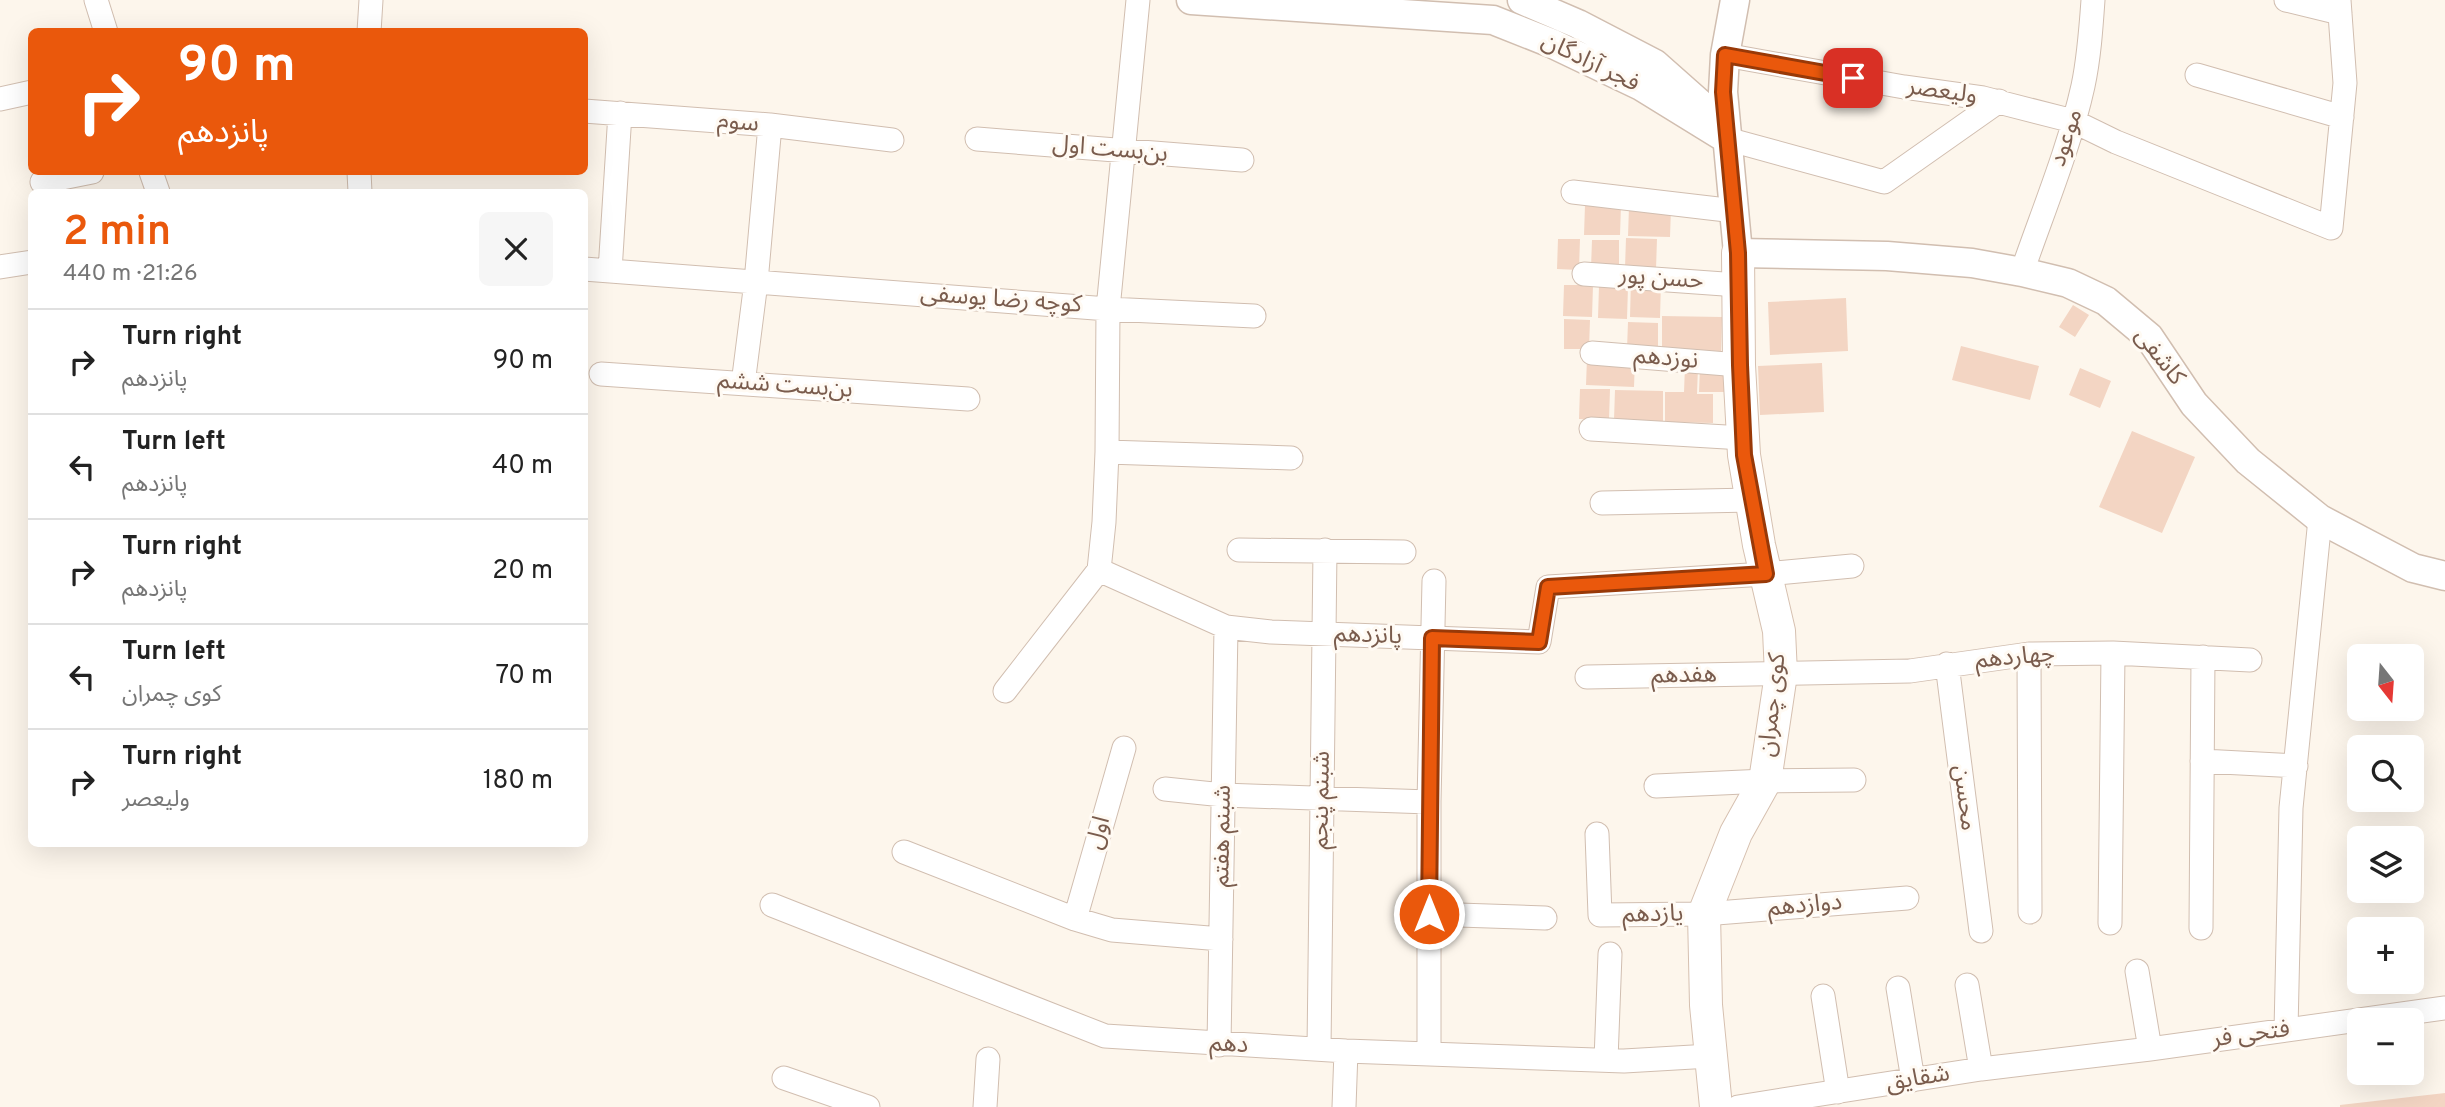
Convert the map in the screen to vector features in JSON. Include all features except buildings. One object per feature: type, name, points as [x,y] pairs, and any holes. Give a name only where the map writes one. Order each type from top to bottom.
[{"type":"main road","name":"کوی چمران","points":[[1716,1107],[1706,1005],[1704,915],[1737,833],[1765,781],[1781,674],[1779,631],[1752,500],[1743,438],[1738,253]]},
{"type":"street","points":[[96,0],[105,28]]},
{"type":"street","points":[[369,28],[370,0]]},
{"type":"street","name":"کوچه رضا یوسفی","points":[[588,269],[1108,309],[1138,0]]},
{"type":"street","name":"فجر آزادگان","points":[[1191,0],[1493,20],[1551,43],[1648,75]]},
{"type":"street","name":"فجر آزادگان","points":[[1522,0],[1577,24],[1648,75],[1699,103],[1727,139]]},
{"type":"street","name":"کوی چمران","points":[[1735,0],[1725,55],[1723,92],[1738,253]]},
{"type":"street","name":"موعود","points":[[2022,272],[2083,85],[2093,0]]},
{"type":"street","points":[[2197,75],[2342,117],[2346,83],[2340,6],[2286,0]]},
{"type":"street","name":"ولیعصر","points":[[1725,55],[1999,101],[2073,121],[2116,142],[2331,228],[2342,117]]},
{"type":"street","points":[[0,99],[28,93]]},
{"type":"street","points":[[1727,139],[1884,182],[1999,101]]},
{"type":"street","name":"سوم","points":[[588,111],[770,125],[892,140]]},
{"type":"street","points":[[610,271],[620,113]]},
{"type":"street","points":[[743,384],[756,282],[770,125]]},
{"type":"street","name":"بن‌بست اول","points":[[977,139],[1242,160]]},
{"type":"street","points":[[42,182],[77,175]]},
{"type":"street","points":[[1573,192],[1735,211]]},
{"type":"street","name":"کاشفی","points":[[1738,253],[1887,256],[1972,263],[2068,283],[2106,301],[2149,337],[2194,404],[2248,461],[2320,519],[2413,568],[2445,576]]},
{"type":"street","points":[[0,267],[28,263]]},
{"type":"street","name":"حسن پور","points":[[1584,274],[1738,285]]},
{"type":"street","points":[[1005,691],[1099,570],[1107,452],[1108,309],[1254,316]]},
{"type":"street","name":"نوزدهم","points":[[1592,353],[1740,365]]},
{"type":"street","name":"بن‌بست ششم","points":[[601,374],[968,399]]},
{"type":"street","points":[[1591,429],[1743,438]]},
{"type":"street","points":[[1107,452],[1291,458]]},
{"type":"street","points":[[1602,503],[1752,500]]},
{"type":"street","points":[[2286,1030],[2291,807],[2320,519]]},
{"type":"street","name":"شبنم پنجم","points":[[1319,1049],[1325,550]]},
{"type":"street","points":[[1238,551],[1404,552]]},
{"type":"street","name":"پانزدهم","points":[[1099,570],[1226,626],[1271,632],[1539,642],[1548,587],[1852,566]]},
{"type":"street","points":[[1429,1053],[1429,802],[1434,581]]},
{"type":"street","name":"شبنم هفتم","points":[[1219,1045],[1226,626]]},
{"type":"street","points":[[2109,923],[2113,653]]},
{"type":"street","name":"چهاردهم","points":[[1781,674],[1910,671],[2028,654],[2113,653],[2250,660]]},
{"type":"street","points":[[2028,654],[2030,912]]},
{"type":"street","points":[[2201,928],[2203,657]]},
{"type":"street","name":"محسن","points":[[1947,664],[1981,931]]},
{"type":"street","name":"هفدهم","points":[[1587,677],[1781,674]]},
{"type":"street","name":"اول","points":[[1075,919],[1124,748]]},
{"type":"street","points":[[2202,761],[2295,766]]},
{"type":"street","points":[[1656,786],[1854,780]]},
{"type":"street","points":[[1165,789],[1223,795],[1429,802]]},
{"type":"street","name":"یازدهم","points":[[1597,834],[1600,915],[1704,915]]},
{"type":"street","points":[[904,852],[1075,919],[1112,930],[1221,939]]},
{"type":"street","name":"دوازدهم","points":[[1704,915],[1907,898]]},
{"type":"street","name":"دهم","points":[[772,905],[1105,1036],[1219,1045],[1624,1061],[1710,1056]]},
{"type":"street","points":[[1429,914],[1545,918]]},
{"type":"street","points":[[1606,1060],[1610,954]]},
{"type":"street","points":[[2137,971],[2150,1049]]},
{"type":"street","points":[[1967,985],[1981,1069]]},
{"type":"street","points":[[1898,988],[1913,1080]]},
{"type":"street","points":[[1824,996],[1838,1092]]},
{"type":"street","name":"فتحی فر","points":[[2057,1060],[2445,1008]]},
{"type":"street","points":[[1344,1107],[1346,1051]]},
{"type":"street","points":[[985,1107],[988,1059]]},
{"type":"street","name":"شقایق","points":[[1738,1107],[1981,1069],[2057,1060]]},
{"type":"street","points":[[784,1078],[822,1100],[868,1107]]},
{"type":"route","points":[[1429,914],[1432,638],[1539,642],[1548,587],[1766,574],[1744,455],[1738,253],[1723,92],[1725,55],[1853,78]]}]
